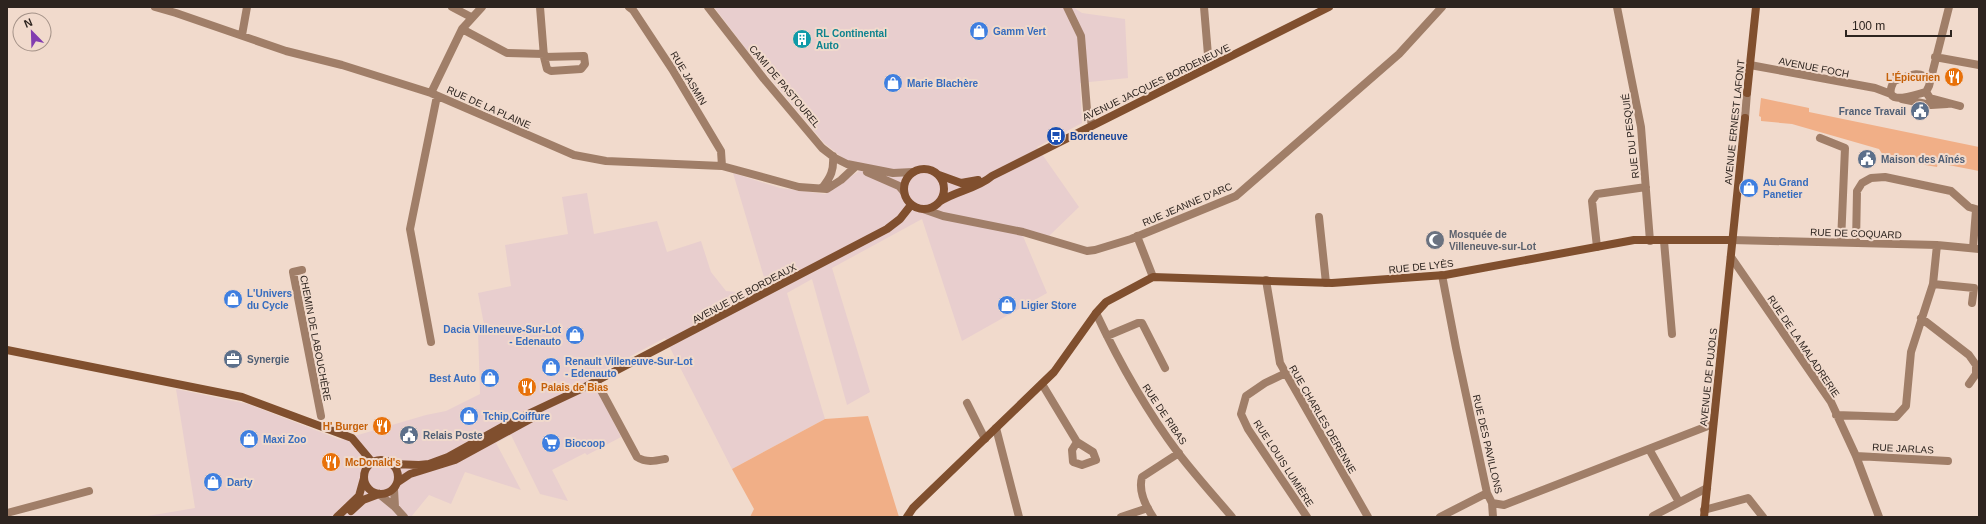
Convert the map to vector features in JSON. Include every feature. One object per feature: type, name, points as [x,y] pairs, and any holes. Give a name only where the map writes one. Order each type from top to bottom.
[{"type":"main road","name":"AVENUE JACQUES BORDENEUVE","points":[[936,173],[961,183],[976,181],[992,176],[1092,124],[1329,7]]},
{"type":"main road","name":"AVENUE ERNEST LAFONT","points":[[1747,93],[1756,7]]},
{"type":"main road","name":"AVENUE ERNEST LAFONT","points":[[1732,240],[1745,118]]},
{"type":"main road","points":[[926,169],[936,173],[943,182],[944,188],[939,202],[930,208],[923,209],[911,205],[904,192],[905,182],[913,172],[926,169]]},
{"type":"main road","name":"AVENUE JACQUES BORDENEUVE","points":[[939,202],[949,195],[986,181],[992,176]]},
{"type":"main road","name":"AVENUE DE BORDEAUX","points":[[393,464],[414,465],[439,461],[509,424],[579,390],[887,229],[900,218],[911,205]]},
{"type":"main road","name":"RUE DE LYÈS","points":[[1153,277],[1326,283],[1442,275],[1634,240],[1732,240]]},
{"type":"main road","name":"AVENUE DE PUJOLS","points":[[1704,513],[1732,257],[1732,240]]},
{"type":"main road","points":[[907,517],[913,508],[1054,372],[1096,313],[1106,302],[1153,277]]},
{"type":"main road","points":[[7,350],[242,397],[352,438],[372,462]]},
{"type":"main road","name":"AVENUE DE BORDEAUX","points":[[396,485],[410,474],[442,466],[477,448],[573,396],[579,390]]},
{"type":"main road","points":[[477,448],[485,440],[506,428],[509,424]]},
{"type":"main road","points":[[337,517],[359,496],[366,470],[372,462],[383,460],[393,464],[398,473],[396,485],[389,493],[379,494],[363,500],[340,517]]},
{"type":"main road","points":[[364,478],[370,490],[379,494]]},
{"type":"street","name":"RUE DE LA PLAINE","points":[[155,7],[286,51],[342,65],[434,94],[567,152],[588,159],[722,166],[800,187],[822,188],[832,187],[856,166]]},
{"type":"street","points":[[242,35],[247,7]]},
{"type":"street","points":[[452,7],[471,17]]},
{"type":"street","points":[[431,342],[410,229],[434,94],[462,29],[471,17],[482,7]]},
{"type":"street","points":[[462,29],[507,53],[544,55],[584,56],[585,64],[581,69],[551,71],[545,67],[544,55],[540,7]]},
{"type":"street","name":"CAMI DE PASTOUREL","points":[[708,7],[764,79],[822,148],[847,164],[856,166],[899,186],[904,192]]},
{"type":"street","points":[[1067,7],[1081,36],[1087,110],[1092,124]]},
{"type":"street","points":[[1204,7],[1209,67]]},
{"type":"street","name":"RUE JEANNE D'ARC","points":[[923,209],[947,216],[1023,232],[1087,251],[1095,250],[1137,236],[1236,196],[1399,54],[1442,7]]},
{"type":"street","name":"RUE DU PESQUIÉ","points":[[1617,7],[1638,106],[1650,241]]},
{"type":"street","points":[[1900,99],[1926,92],[1929,86],[1935,57],[1949,7]]},
{"type":"street","name":"RUE JASMIN","points":[[633,8],[672,69],[721,151],[722,166]]},
{"type":"street","points":[[1935,57],[1979,65]]},
{"type":"street","points":[[1875,88],[1920,73],[1935,57]]},
{"type":"street","name":"AVENUE FOCH","points":[[1750,65],[1875,88],[1900,99],[1930,104],[1947,104]]},
{"type":"street","points":[[1920,73],[1925,75],[1929,81]]},
{"type":"street","points":[[1891,94],[1890,88],[1894,81]]},
{"type":"street","points":[[1926,92],[1930,98],[1947,104],[1960,106]]},
{"type":"street","name":"AVENUE ERNEST LAFONT","points":[[1745,118],[1747,93]]},
{"type":"street","points":[[1820,138],[1845,148],[1841,242]]},
{"type":"street","points":[[822,188],[830,180],[833,156]]},
{"type":"street","name":"CAMI DE PASTOUREL","points":[[856,166],[862,165],[893,173],[913,172]]},
{"type":"street","points":[[1856,243],[1857,191],[1862,183],[1871,178],[1885,177],[1951,191],[1969,207],[1978,210],[1976,248]]},
{"type":"street","points":[[1597,247],[1592,201],[1597,194],[1646,187]]},
{"type":"street","points":[[939,202],[947,216]]},
{"type":"street","points":[[1319,217],[1326,283]]},
{"type":"street","points":[[1137,236],[1153,277]]},
{"type":"street","name":"RUE DE COQUARD","points":[[1732,240],[1937,245],[1976,248]]},
{"type":"street","points":[[1664,241],[1672,334]]},
{"type":"street","points":[[1836,415],[1896,417],[1906,406],[1911,352],[1933,284],[1937,245]]},
{"type":"street","name":"RUE DE LA MALADRERIE","points":[[1732,257],[1831,402],[1856,456],[1876,515]]},
{"type":"street","name":"CHEMIN DE LABOUCHÈRE","points":[[302,270],[293,272],[320,416]]},
{"type":"street","name":"RUE DES PAVILLONS","points":[[1442,275],[1487,493],[1492,503],[1504,505],[1714,424]]},
{"type":"street","name":"RUE CHARLES DERENNE","points":[[1266,280],[1280,363],[1368,517]]},
{"type":"street","points":[[1933,284],[1974,288],[1972,303]]},
{"type":"street","name":"RUE DE RIBAS","points":[[1096,313],[1129,378],[1179,453],[1232,517]]},
{"type":"street","points":[[1921,318],[1969,355],[1976,365],[1976,374],[1969,384]]},
{"type":"street","points":[[1107,336],[1138,323],[1142,323],[1165,368]]},
{"type":"street","name":"RUE LOUIS LUMIÈRE","points":[[1286,373],[1265,383],[1246,396],[1241,414],[1248,429],[1307,517]]},
{"type":"street","points":[[596,381],[637,457],[642,460],[654,461],[665,459]]},
{"type":"street","points":[[1042,384],[1076,442]]},
{"type":"street","points":[[967,403],[985,438]]},
{"type":"street","points":[[996,428],[1018,517]]},
{"type":"street","points":[[1649,449],[1679,502]]},
{"type":"street","points":[[1153,517],[1141,494],[1140,485],[1142,476],[1179,453]]},
{"type":"street","name":"RUE JARLAS","points":[[1856,456],[1948,461]]},
{"type":"street","points":[[395,507],[396,485]]},
{"type":"street","points":[[1653,516],[1707,488]]},
{"type":"street","points":[[7,513],[89,491]]},
{"type":"street","points":[[1440,517],[1487,493]]},
{"type":"street","points":[[379,494],[395,507],[404,517]]},
{"type":"street","points":[[1704,513],[1748,498],[1763,517]]},
{"type":"street","points":[[1492,503],[1493,517]]},
{"type":"street","points":[[1121,517],[1148,508]]},
{"type":"shaded area","points":[[714,7],[1073,7],[1082,13],[1125,19],[1128,78],[1080,83],[1082,123],[1037,147],[1079,207],[1049,236],[1020,229],[1047,293],[962,341],[922,219],[832,268],[870,392],[847,405],[812,279],[787,293],[825,419],[732,469],[665,338],[591,377],[621,437],[587,455],[585,453],[552,470],[568,501],[540,494],[511,435],[496,443],[521,490],[465,472],[451,504],[429,495],[411,517],[142,517],[195,508],[176,389],[248,404],[341,440],[426,415],[446,411],[480,394],[478,331],[485,330],[478,293],[511,286],[505,245],[568,234],[562,197],[587,193],[594,234],[657,221],[667,252],[701,241],[711,272],[726,291],[749,293],[766,284],[733,173],[780,188],[825,194],[859,171],[824,143],[746,49]]},
{"type":"shaded area","points":[[1761,98],[1809,108],[1809,112],[1979,147],[1979,171],[1938,163],[1937,167],[1885,158],[1879,149],[1792,124],[1761,121],[1761,117],[1759,116]]},
{"type":"shaded area","points":[[868,416],[899,517],[750,517],[754,509],[732,469],[825,419]]},
{"type":"place","name":"Gamm Vert","points":[[979,31]]},
{"type":"place","name":"RL Continental Auto","points":[[802,39]]},
{"type":"place","name":"L'Épicurien","points":[[1954,77]]},
{"type":"place","name":"Marie Blachère","points":[[893,83]]},
{"type":"place","name":"France Travail","points":[[1920,111]]},
{"type":"place","name":"Bordeneuve","points":[[1056,136]]},
{"type":"place","name":"Maison des Aînés","points":[[1867,159]]},
{"type":"place","name":"Au Grand Panetier","points":[[1749,188]]},
{"type":"place","name":"Mosquée de Villeneuve-sur-Lot","points":[[1435,240]]},
{"type":"place","name":"L'Univers du Cycle","points":[[233,299]]},
{"type":"place","name":"Ligier Store","points":[[1007,305]]},
{"type":"place","name":"Dacia Villeneuve-Sur-Lot - Edenauto","points":[[575,335]]},
{"type":"place","name":"Synergie","points":[[233,359]]},
{"type":"place","name":"Renault Villeneuve-Sur-Lot - Edenauto","points":[[551,367]]},
{"type":"place","name":"Best Auto","points":[[490,378]]},
{"type":"place","name":"Palais de Bias","points":[[527,387]]},
{"type":"place","name":"Tchip Coiffure","points":[[469,416]]},
{"type":"place","name":"H' Burger","points":[[382,426]]},
{"type":"place","name":"Relais Poste","points":[[409,435]]},
{"type":"place","name":"Maxi Zoo","points":[[249,439]]},
{"type":"place","name":"Biocoop","points":[[551,443]]},
{"type":"place","name":"McDonald's","points":[[331,462]]},
{"type":"place","name":"Darty","points":[[213,482]]}]
